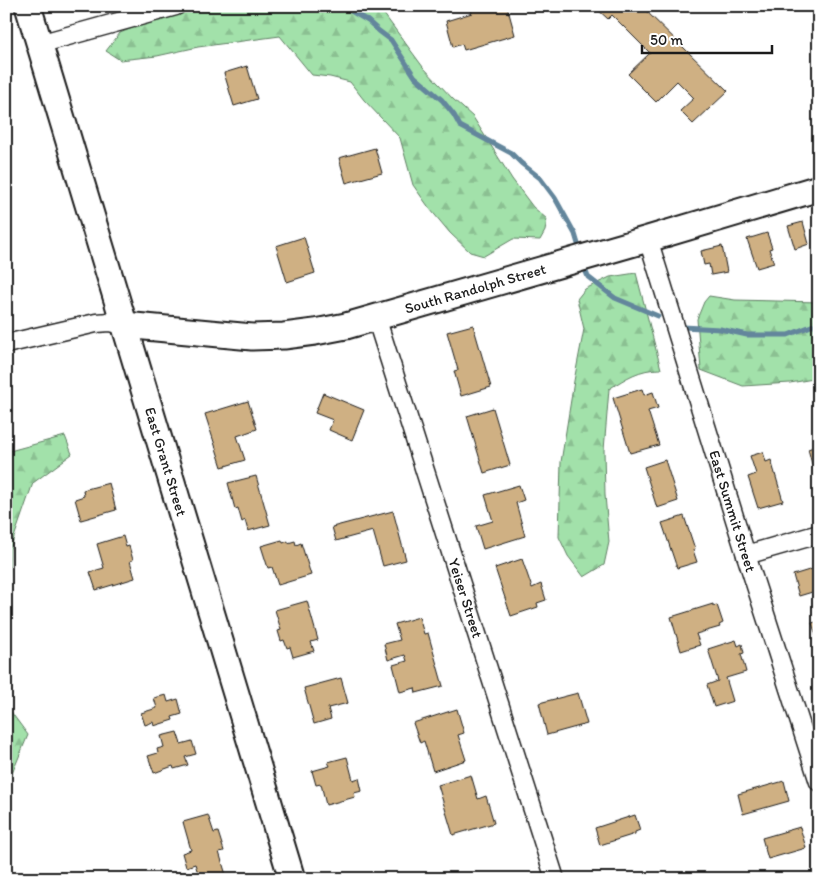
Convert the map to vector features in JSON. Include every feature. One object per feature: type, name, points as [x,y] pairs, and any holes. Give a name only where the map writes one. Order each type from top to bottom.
[{"type":"main road","name":"East Grant Street","points":[[28,6],[292,879]]},
{"type":"main road","name":"South Randolph Street","points":[[124,325],[252,337],[284,336],[346,326],[819,188]]},
{"type":"street","points":[[39,44],[176,6]]},
{"type":"street","name":"East Summit Street","points":[[648,239],[819,782]]},
{"type":"street","name":"Yeiser Street","points":[[376,317],[555,879]]},
{"type":"street","points":[[6,344],[96,322],[124,325]]},
{"type":"street","points":[[746,555],[819,534]]},
{"type":"green space","points":[[212,6],[378,6],[423,67],[473,117],[512,179],[533,207],[547,219],[545,231],[540,240],[513,239],[484,256],[470,252],[450,233],[413,185],[400,138],[364,100],[350,82],[312,75],[280,36],[198,47],[157,56],[120,60],[106,51],[120,33],[163,15]]},
{"type":"green space","points":[[636,273],[661,369],[639,372],[609,389],[604,450],[609,542],[604,565],[584,577],[568,556],[559,537],[561,462],[584,329],[577,299],[585,289],[610,277]]},
{"type":"green space","points":[[709,296],[735,300],[819,302],[819,378],[790,383],[743,386],[701,370],[697,319],[704,302]]},
{"type":"green space","points":[[65,436],[72,454],[33,483],[10,549],[9,606],[6,632],[6,452]]},
{"type":"green space","points":[[6,699],[11,712],[28,735],[6,788]]},
{"type":"building","points":[[470,6],[507,6],[515,35],[464,50],[462,44],[453,47],[446,21],[472,13]]},
{"type":"building","points":[[598,6],[641,6],[728,91],[693,124],[680,111],[694,98],[677,81],[656,102],[628,74],[650,53],[612,15],[608,19],[596,8]]},
{"type":"building","points":[[247,66],[257,99],[234,106],[224,73]]},
{"type":"building","points":[[375,148],[382,173],[346,183],[339,158]]},
{"type":"building","points":[[803,222],[809,244],[795,249],[788,226]]},
{"type":"building","points":[[767,233],[772,248],[769,249],[774,263],[757,268],[747,239]]},
{"type":"building","points":[[304,237],[315,273],[287,282],[276,246]]},
{"type":"building","points":[[722,246],[727,272],[711,275],[709,264],[704,265],[701,251]]},
{"type":"building","points":[[473,325],[491,387],[461,396],[454,371],[458,370],[447,332]]},
{"type":"building","points":[[642,389],[644,395],[653,392],[658,408],[648,411],[659,445],[630,453],[613,398]]},
{"type":"building","points":[[323,393],[364,410],[352,440],[329,430],[333,420],[315,413]]},
{"type":"building","points":[[248,401],[257,429],[237,436],[245,460],[222,467],[205,414]]},
{"type":"building","points":[[493,408],[510,465],[484,473],[467,416]]},
{"type":"building","points":[[819,445],[819,478],[817,474],[815,475],[808,449]]},
{"type":"building","points":[[763,452],[766,462],[771,460],[783,501],[758,508],[748,477],[756,474],[750,456]]},
{"type":"building","points":[[665,460],[678,501],[657,508],[644,467]]},
{"type":"building","points":[[256,476],[270,525],[248,531],[245,520],[242,522],[238,508],[235,509],[228,483]]},
{"type":"building","points":[[109,483],[116,510],[81,520],[75,499],[84,496],[83,490]]},
{"type":"building","points":[[519,485],[524,500],[516,503],[525,536],[483,549],[476,526],[493,521],[485,495]]},
{"type":"building","points":[[393,511],[406,560],[383,566],[373,531],[336,541],[332,527]]},
{"type":"building","points":[[684,516],[695,549],[693,550],[697,562],[677,568],[662,523]]},
{"type":"building","points":[[123,536],[126,547],[129,546],[133,560],[130,561],[135,578],[96,590],[90,572],[104,568],[97,544]]},
{"type":"building","points":[[282,540],[283,543],[295,541],[296,545],[301,543],[311,575],[278,585],[272,567],[268,568],[261,546]]},
{"type":"building","points":[[522,559],[532,588],[541,584],[546,600],[537,603],[538,607],[511,616],[495,568]]},
{"type":"building","points":[[819,567],[819,590],[799,596],[793,575]]},
{"type":"building","points":[[307,601],[318,640],[311,642],[314,651],[293,657],[290,647],[287,648],[284,640],[281,641],[278,631],[281,630],[275,610]]},
{"type":"building","points":[[713,604],[713,606],[717,605],[723,623],[719,625],[720,627],[696,634],[700,645],[681,651],[671,617]]},
{"type":"building","points":[[419,617],[424,634],[428,633],[443,686],[416,693],[415,688],[400,692],[393,665],[407,661],[405,655],[388,660],[384,644],[400,640],[395,624]]},
{"type":"building","points":[[819,621],[819,645],[812,623]]},
{"type":"building","points":[[736,640],[738,646],[742,644],[744,653],[741,654],[746,672],[726,678],[733,701],[714,707],[707,685],[718,681],[708,649]]},
{"type":"building","points":[[341,678],[348,703],[328,708],[331,719],[314,724],[304,688]]},
{"type":"building","points":[[578,693],[587,724],[547,735],[539,703]]},
{"type":"building","points":[[166,695],[168,702],[178,699],[182,714],[172,717],[173,720],[154,726],[153,722],[145,725],[141,713],[157,708],[154,698]]},
{"type":"building","points":[[457,709],[464,733],[458,735],[466,760],[433,771],[424,741],[420,743],[413,723]]},
{"type":"building","points":[[177,732],[181,744],[192,741],[196,754],[185,757],[188,765],[174,769],[173,766],[154,773],[148,756],[158,753],[157,749],[164,747],[161,736]]},
{"type":"building","points":[[347,757],[353,780],[359,778],[362,791],[354,793],[355,797],[326,805],[321,784],[316,785],[312,771],[330,766],[328,762]]},
{"type":"building","points":[[471,775],[478,799],[486,796],[494,823],[453,835],[438,785]]},
{"type":"building","points":[[784,781],[789,801],[743,814],[738,794]]},
{"type":"building","points":[[208,815],[214,833],[218,832],[224,851],[219,852],[226,875],[214,879],[200,879],[195,864],[186,867],[182,853],[191,850],[183,822]]},
{"type":"building","points":[[635,815],[640,830],[635,832],[635,834],[600,845],[595,828]]},
{"type":"building","points":[[800,827],[806,848],[768,859],[762,838]]},
{"type":"waterway","points":[[349,6],[351,11],[368,21],[391,40],[415,77],[442,100],[460,126],[511,153],[540,178],[555,198],[575,234],[578,244]]},
{"type":"waterway","points":[[586,272],[588,277],[615,298],[658,316]]},
{"type":"waterway","points":[[683,327],[720,329],[747,335],[788,335],[819,323]]}]
